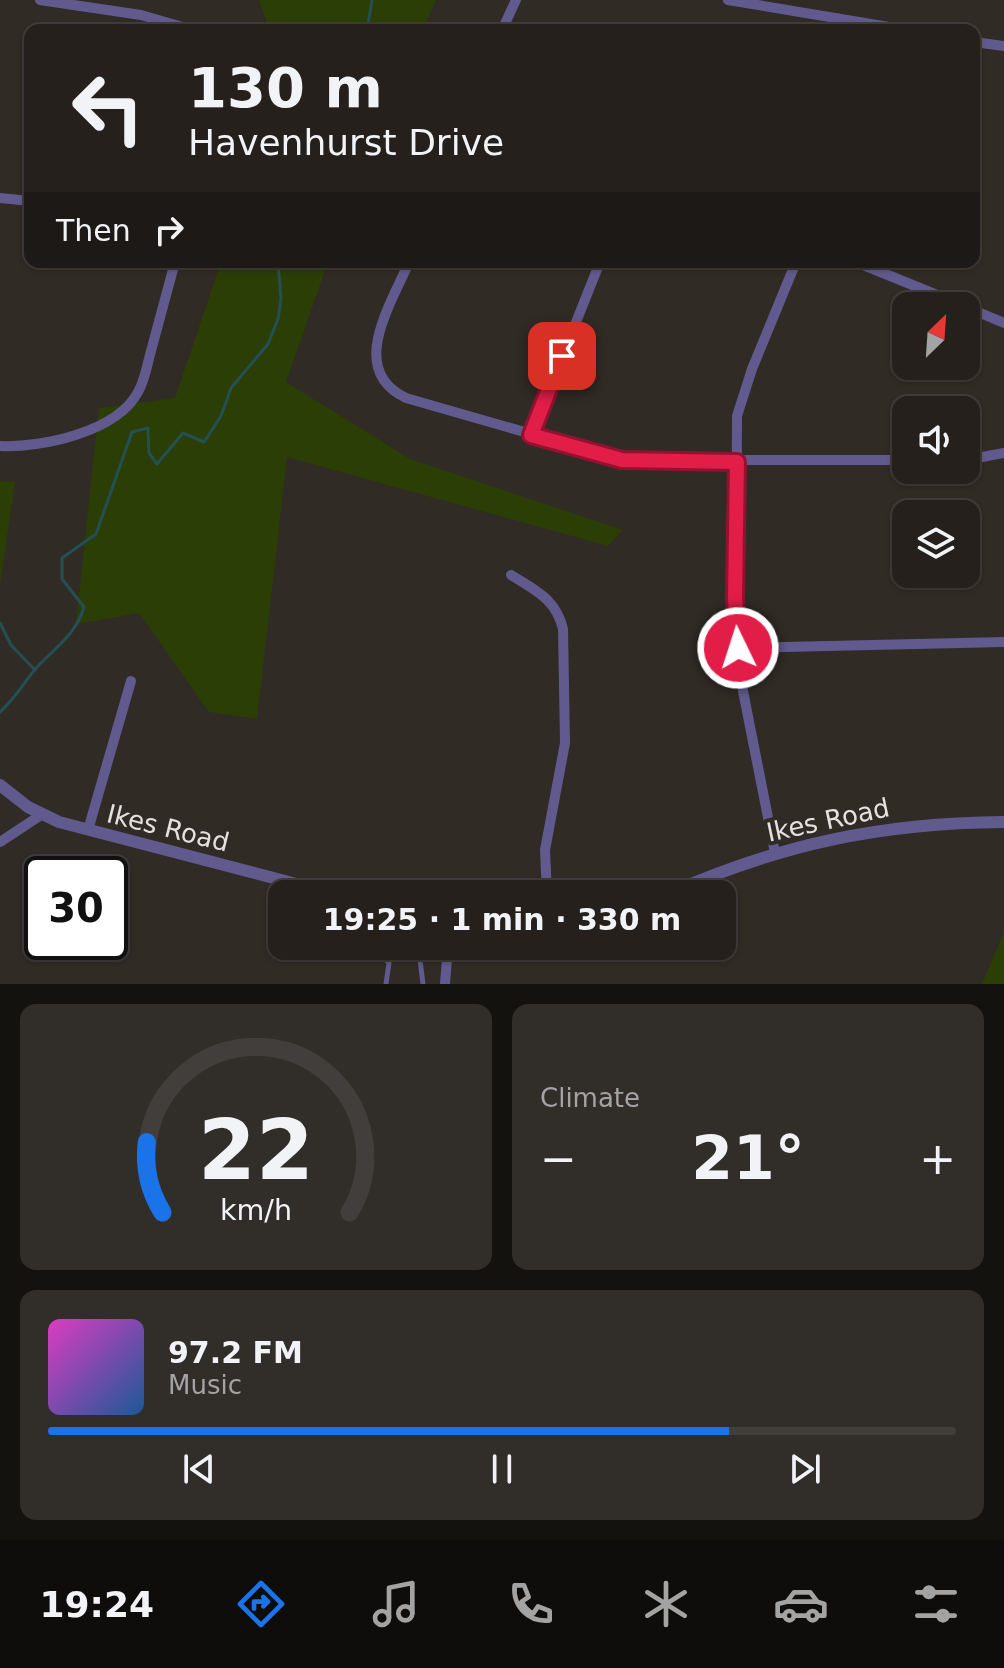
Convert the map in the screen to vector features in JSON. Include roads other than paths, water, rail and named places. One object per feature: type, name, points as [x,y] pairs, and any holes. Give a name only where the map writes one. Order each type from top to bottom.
[{"type":"street","points":[[40,0],[141,15],[177,24]]},
{"type":"street","points":[[505,24],[516,0]]},
{"type":"street","points":[[728,0],[793,5],[880,24]]},
{"type":"street","points":[[980,43],[1004,46]]},
{"type":"street","points":[[0,198],[24,200]]},
{"type":"street","points":[[0,446],[31,445],[77,434],[115,416],[129,405],[142,382],[173,268]]},
{"type":"street","points":[[407,268],[376,345],[377,368],[384,383],[406,398],[622,460],[892,460]]},
{"type":"street","points":[[531,435],[598,268]]},
{"type":"street","points":[[775,853],[743,691],[738,648],[735,598],[737,462],[740,407],[752,369],[794,268]]},
{"type":"street","points":[[871,268],[930,292]]},
{"type":"street","points":[[980,313],[1004,323]]},
{"type":"street","points":[[980,457],[1004,453]]},
{"type":"street","points":[[511,575],[550,601],[563,629],[565,743],[545,850],[546,880]]},
{"type":"street","points":[[738,648],[1004,642]]},
{"type":"street","points":[[88,830],[131,681]]},
{"type":"street","name":"Ikes Road","points":[[0,785],[41,815],[281,880]]},
{"type":"street","points":[[0,842],[41,815]]},
{"type":"street","name":"Ikes Road","points":[[700,880],[775,853],[848,836],[907,826],[1004,822]]},
{"type":"street","points":[[445,984],[447,960]]},
{"type":"lane","points":[[386,960],[389,963],[386,984]]},
{"type":"lane","points":[[420,960],[423,984]]},
{"type":"waterway","points":[[368,24],[372,0]]},
{"type":"waterway","points":[[0,712],[71,632],[81,616],[84,607],[62,579],[62,558],[96,534],[132,432],[148,428],[149,453],[157,464],[183,433],[204,442],[221,416],[231,388],[268,344],[278,319],[281,299],[278,268]]},
{"type":"waterway","points":[[0,623],[11,645],[35,670]]}]
